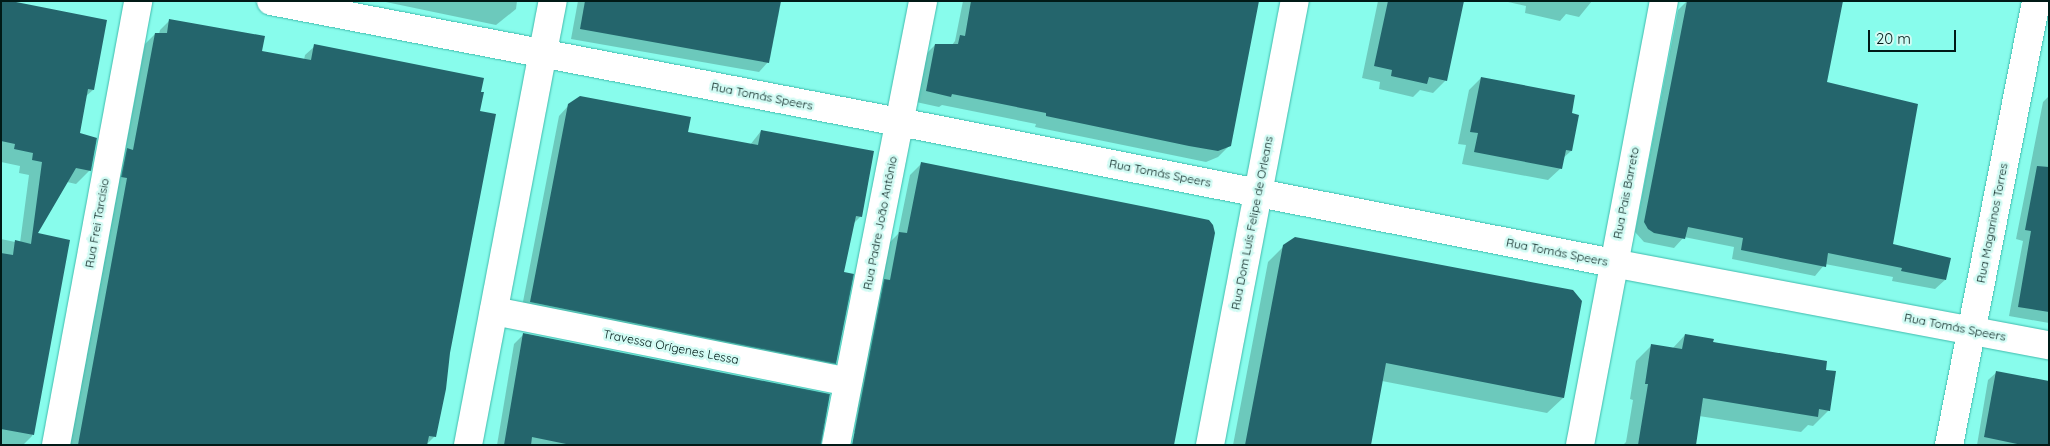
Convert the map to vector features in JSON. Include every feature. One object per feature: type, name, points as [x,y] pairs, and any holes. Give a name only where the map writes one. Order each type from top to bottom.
[{"type":"street","name":"Rua Frei Tarcísio","points":[[56,445],[138,1]]},
{"type":"street","name":"Rua Tomás Speers","points":[[271,1],[543,55],[900,122],[1613,263],[2049,345]]},
{"type":"street","points":[[468,445],[553,1]]},
{"type":"street","name":"Rua Padre João Antônio","points":[[836,445],[924,1]]},
{"type":"street","name":"Rua Dom Luís Felipe de Orleans","points":[[1210,445],[1295,1]]},
{"type":"street","name":"Rua Pais Barreto","points":[[1580,445],[1664,1]]},
{"type":"street","name":"Rua Magarinos Torres","points":[[1948,445],[2036,1]]},
{"type":"street","name":"Travessa Orígenes Lessa","points":[[494,311],[848,382]]},
{"type":"building","points":[[1,1],[11,1],[107,20],[94,90],[88,89],[80,133],[97,138],[91,171],[76,168],[38,233],[70,240],[34,435],[1,429],[1,253],[13,255],[15,240],[31,244],[42,162],[32,160],[33,153],[14,149],[15,144],[1,141]]},
{"type":"building","points":[[585,1],[781,1],[769,63],[580,29]]},
{"type":"building","points":[[971,1],[1259,1],[1231,146],[1218,151],[1189,146],[1046,116],[1046,113],[952,94],[951,97],[926,91],[935,44],[958,44],[960,35],[965,36]]},
{"type":"building","points":[[1388,1],[1464,1],[1447,81],[1429,77],[1427,84],[1391,76],[1392,70],[1374,66]]},
{"type":"building","points":[[1687,1],[1843,1],[1827,82],[1918,104],[1893,244],[1951,258],[1946,280],[1901,271],[1902,268],[1828,253],[1826,267],[1741,250],[1743,238],[1688,227],[1685,239],[1654,233],[1648,229],[1644,222]]},
{"type":"building","points":[[169,19],[265,36],[262,51],[311,60],[314,44],[484,78],[481,92],[484,92],[480,111],[496,114],[450,353],[446,389],[436,437],[429,436],[427,445],[78,445],[127,178],[121,177],[127,148],[133,150],[155,33],[167,33]]},
{"type":"building","points":[[1481,77],[1575,95],[1572,113],[1579,115],[1572,151],[1566,150],[1562,169],[1474,152],[1478,133],[1470,132]]},
{"type":"building","points":[[580,96],[691,117],[688,132],[758,145],[761,130],[874,151],[862,217],[856,216],[844,272],[854,274],[836,364],[530,302],[568,104]]},
{"type":"building","points":[[921,162],[1209,220],[1213,225],[1215,233],[1174,445],[852,445],[884,279],[890,280],[899,232],[907,233]]},
{"type":"building","points":[[2037,166],[2049,167],[2049,312],[2018,307],[2031,231],[2025,230]]},
{"type":"building","points":[[1295,237],[1573,290],[1582,301],[1564,398],[1386,363],[1371,445],[1245,445],[1283,245]]},
{"type":"building","points":[[523,333],[830,394],[821,445],[571,445],[532,437],[531,445],[504,445]]},
{"type":"building","points":[[1685,334],[1714,339],[1713,342],[1827,361],[1826,370],[1836,371],[1830,411],[1819,409],[1818,417],[1703,398],[1696,445],[1638,445],[1648,384],[1645,384],[1651,344],[1682,349]]},
{"type":"building","points":[[1996,371],[2049,381],[2049,445],[2022,445],[1984,437]]}]
